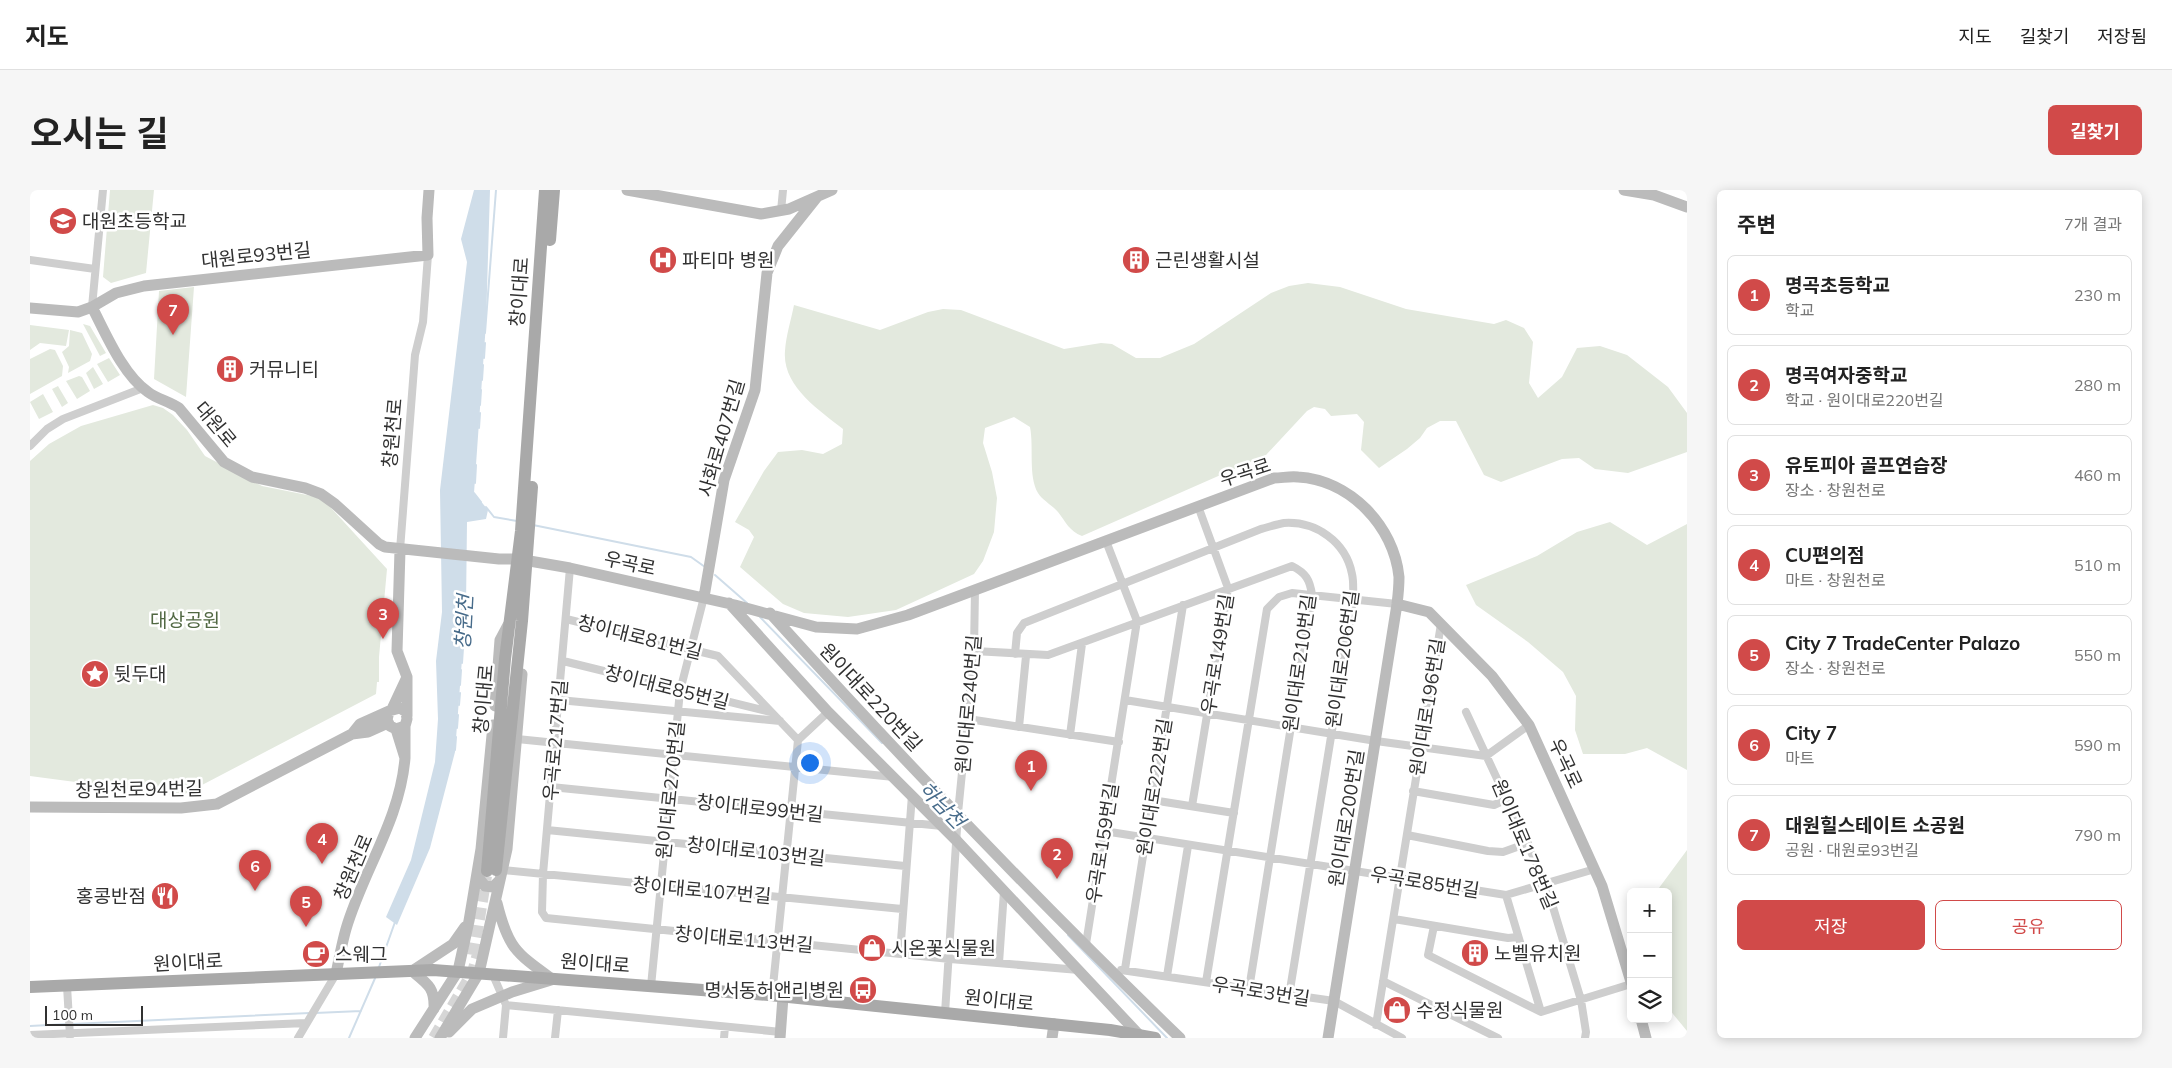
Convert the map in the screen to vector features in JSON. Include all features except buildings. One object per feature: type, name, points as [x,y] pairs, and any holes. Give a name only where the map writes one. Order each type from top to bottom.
[{"type":"main road","name":"창이대로","points":[[493,873],[509,623],[522,560],[525,533],[552,191]]},
{"type":"main road","name":"창이대로","points":[[493,873],[522,621],[522,560]]},
{"type":"main road","name":"원이대로","points":[[30,987],[409,971],[458,971],[778,996],[1110,1030],[1155,1038]]},
{"type":"street","points":[[30,308],[78,312],[92,307],[103,190]]},
{"type":"street","name":"창원천로","points":[[407,678],[397,651],[406,550],[416,355],[423,322],[428,254],[430,190]]},
{"type":"street","points":[[627,190],[760,214],[781,211],[817,194],[832,190]]},
{"type":"street","points":[[781,211],[783,190]]},
{"type":"street","points":[[1624,190],[1654,195],[1687,207]]},
{"type":"street","name":"사화로407번길","points":[[704,597],[724,480],[755,390],[767,273],[778,246],[817,194]]},
{"type":"street","name":"대원로93번길","points":[[92,307],[116,293],[144,286],[428,254]]},
{"type":"street","points":[[30,260],[95,269]]},
{"type":"street","name":"대원로","points":[[92,307],[130,375],[143,388],[179,408],[217,456],[230,466],[252,477],[305,488],[321,494],[335,504],[379,544],[406,550],[522,560]]},
{"type":"street","points":[[30,446],[47,428],[63,419],[143,388]]},
{"type":"street","name":"우곡로","points":[[522,560],[570,568],[704,597],[767,612],[816,627],[857,629],[908,615],[1274,478],[1298,477],[1326,483],[1351,496],[1370,512],[1391,542],[1399,577],[1397,604],[1429,612],[1492,676],[1529,725],[1595,869],[1629,978]]},
{"type":"street","name":"우곡로149번길","points":[[1192,806],[1228,588],[1198,506]]},
{"type":"street","name":"원이대로206번길","points":[[1015,654],[1017,632],[1024,624],[1261,529],[1284,523],[1310,526],[1328,535],[1346,553],[1353,574],[1352,601],[1289,996]]},
{"type":"street","name":"우곡로159번길","points":[[1086,944],[1137,622],[1106,541]]},
{"type":"street","name":"원이대로210번길","points":[[974,651],[1026,656],[1048,655],[1292,566],[1302,571],[1310,581],[1312,595],[1249,989]]},
{"type":"street","name":"우곡로217번길","points":[[542,912],[547,830],[570,568]]},
{"type":"street","name":"원이대로240번길","points":[[957,839],[974,651],[976,589]]},
{"type":"street","points":[[1206,982],[1267,609],[1279,597],[1292,593],[1352,601],[1397,604]]},
{"type":"street","name":"원이대로270번길","points":[[652,986],[680,691],[704,597]]},
{"type":"street","points":[[732,604],[828,712],[957,839],[1143,1037]]},
{"type":"street","name":"원이대로200번길","points":[[1328,1038],[1397,604]]},
{"type":"street","name":"원이대로222번길","points":[[1125,969],[1183,605]]},
{"type":"street","name":"원이대로220번길","points":[[767,612],[958,816],[1180,1038]]},
{"type":"street","name":"창이대로81번길","points":[[566,618],[718,656],[798,740]]},
{"type":"street","points":[[434,1010],[435,995],[427,983],[409,971],[453,944],[469,921],[507,849],[518,739],[524,638],[522,621]]},
{"type":"street","name":"원이대로196번길","points":[[1376,1025],[1441,624]]},
{"type":"street","points":[[1070,735],[1082,644]]},
{"type":"street","points":[[1020,727],[1026,656]]},
{"type":"street","name":"창이대로85번길","points":[[562,661],[771,712]]},
{"type":"street","points":[[399,723],[386,717],[407,678]]},
{"type":"street","points":[[399,723],[407,678]]},
{"type":"street","points":[[559,700],[780,721]]},
{"type":"street","points":[[1125,700],[1250,721],[1331,732],[1376,741],[1486,756],[1529,725]]},
{"type":"street","points":[[352,734],[360,724],[391,710],[403,710],[399,723]]},
{"type":"street","points":[[504,1001],[558,1010],[725,1027],[780,1035],[777,941],[788,854],[794,768],[798,740],[828,712]]},
{"type":"street","name":"원이대로178번길","points":[[1466,712],[1546,884],[1581,1000],[1586,1032],[1585,1038]]},
{"type":"street","points":[[968,719],[1118,742]]},
{"type":"street","points":[[352,734],[368,732],[399,723]]},
{"type":"street","name":"창원천로","points":[[298,1038],[336,974],[346,928],[381,846],[397,799],[404,774],[405,758],[399,723]]},
{"type":"street","name":"창원천로94번길","points":[[30,807],[181,808],[216,804],[352,734]]},
{"type":"street","points":[[518,739],[896,778]]},
{"type":"street","name":"창이대로99번길","points":[[551,786],[942,826]]},
{"type":"street","name":"원이대로196번길","points":[[1413,791],[1494,805],[1507,799]]},
{"type":"street","points":[[900,954],[908,823],[912,795]]},
{"type":"street","points":[[1152,800],[1234,813]]},
{"type":"street","points":[[1152,800],[1234,813]]},
{"type":"street","name":"창이대로103번길","points":[[547,830],[905,866]]},
{"type":"street","name":"우곡로85번길","points":[[1104,831],[1269,859],[1506,895],[1595,869]]},
{"type":"street","points":[[1406,835],[1488,851],[1503,852],[1528,843]]},
{"type":"street","points":[[945,1013],[957,839]]},
{"type":"street","points":[[1167,976],[1188,846]]},
{"type":"street","points":[[493,873],[496,899],[504,931],[519,956],[552,979]]},
{"type":"street","name":"창이대로107번길","points":[[493,873],[544,874],[902,909]]},
{"type":"street","points":[[999,963],[1004,891]]},
{"type":"street","points":[[1506,895],[1541,1012]]},
{"type":"street","points":[[441,1038],[479,973],[496,899]]},
{"type":"street","name":"창이대로113번길","points":[[542,912],[546,918],[656,930],[1079,970]]},
{"type":"street","points":[[1394,919],[1508,938],[1518,937]]},
{"type":"street","points":[[415,1038],[458,971],[469,921]]},
{"type":"street","points":[[1434,926],[1428,954],[1541,1012],[1627,984]]},
{"type":"street","name":"우곡로3번길","points":[[1112,972],[1125,969],[1289,996],[1334,1001],[1402,1038]]},
{"type":"street","points":[[493,974],[504,1001],[503,1038]]},
{"type":"street","points":[[441,1038],[472,1009],[504,1001],[552,979]]},
{"type":"street","points":[[1383,981],[1497,1037]]},
{"type":"street","points":[[67,986],[70,1034]]},
{"type":"street","points":[[555,1038],[558,1010]]},
{"type":"street","points":[[30,1035],[306,1023]]},
{"type":"street","points":[[1642,1023],[1646,1038]]},
{"type":"street","points":[[1052,1038],[1054,1024]]},
{"type":"street","points":[[724,1038],[725,1027]]},
{"type":"street","points":[[188,1029],[189,1038]]},
{"type":"green space","points":[[110,190],[154,190],[146,273],[111,283],[103,277]]},
{"type":"green space","points":[[1308,283],[1340,287],[1406,309],[1494,324],[1506,320],[1524,328],[1533,342],[1529,383],[1538,398],[1562,377],[1577,348],[1600,346],[1627,355],[1668,387],[1687,413],[1687,452],[1628,473],[1595,469],[1579,458],[1562,459],[1501,482],[1484,475],[1456,421],[1440,421],[1427,428],[1420,438],[1407,449],[1379,468],[1361,450],[1364,422],[1357,414],[1331,416],[1325,409],[1314,407],[1307,411],[1266,455],[1082,536],[1071,529],[1058,512],[1038,493],[1032,470],[1030,427],[1014,417],[985,428],[983,443],[992,472],[997,498],[994,532],[983,561],[974,574],[896,610],[848,617],[804,613],[783,604],[740,567],[754,537],[749,530],[735,522],[764,471],[778,452],[802,450],[823,454],[842,444],[843,429],[804,396],[789,375],[785,351],[794,305],[880,330],[928,312],[943,309],[961,310],[1064,349],[1101,343],[1112,344],[1136,358],[1160,358],[1194,344],[1271,293],[1289,286]]},
{"type":"green space","points":[[194,287],[186,397],[154,379],[159,291]]},
{"type":"green space","points":[[83,324],[90,326],[106,353],[100,356]]},
{"type":"green space","points":[[30,325],[69,330],[66,346],[40,343],[30,350]]},
{"type":"green space","points":[[70,330],[82,333],[92,354],[90,361],[68,373],[69,367],[62,352],[69,346]]},
{"type":"green space","points":[[50,349],[55,350],[63,366],[62,376],[30,394],[30,359]]},
{"type":"green space","points":[[109,358],[120,375],[108,382],[97,364]]},
{"type":"green space","points":[[93,367],[103,384],[94,389],[86,373]]},
{"type":"green space","points":[[79,376],[82,377],[90,391],[77,399],[66,381]]},
{"type":"green space","points":[[58,386],[68,403],[62,407],[52,389]]},
{"type":"green space","points":[[43,394],[53,412],[39,419],[30,402]]},
{"type":"green space","name":"대상공원","points":[[153,405],[163,408],[173,415],[187,430],[205,456],[262,486],[322,498],[387,569],[379,657],[379,682],[377,682],[376,694],[181,796],[30,776],[30,461],[49,444],[81,426]]},
{"type":"green space","points":[[1610,522],[1647,545],[1687,524],[1687,770],[1647,748],[1625,754],[1583,754],[1575,730],[1576,696],[1563,672],[1528,642],[1476,605],[1466,585],[1537,556],[1577,532]]},
{"type":"green space","points":[[1687,850],[1687,1031],[1672,1012],[1672,888],[1659,888]]},
{"type":"water","points":[[474,190],[490,190],[486,323],[474,493],[488,510],[486,519],[467,522],[466,606],[455,752],[430,848],[397,925],[386,917],[411,860],[435,762],[438,719],[436,661],[442,612],[440,490],[467,262],[461,239]]},
{"type":"waterway","name":"창원천","points":[[485,333],[496,190]]},
{"type":"waterway","name":"창원천","points":[[484,358],[485,343]]},
{"type":"waterway","name":"창원천","points":[[482,380],[483,365]]},
{"type":"waterway","name":"창원천","points":[[480,405],[481,390]]},
{"type":"waterway","name":"창원천","points":[[479,428],[480,413]]},
{"type":"waterway","name":"창원천","points":[[475,483],[476,465]]},
{"type":"waterway","points":[[474,493],[481,502]]},
{"type":"waterway","points":[[486,507],[494,517],[517,521]]},
{"type":"waterway","points":[[533,525],[691,557],[705,567]]},
{"type":"waterway","name":"하남천","points":[[715,575],[747,603]]},
{"type":"waterway","name":"창원천","points":[[465,618],[466,605]]},
{"type":"waterway","name":"하남천","points":[[760,617],[882,743]]},
{"type":"waterway","name":"창원천","points":[[463,640],[464,625]]},
{"type":"waterway","name":"창원천","points":[[462,663],[463,648]]},
{"type":"waterway","name":"창원천","points":[[460,685],[461,670]]},
{"type":"waterway","name":"창원천","points":[[459,705],[460,693]]},
{"type":"waterway","name":"창원천","points":[[457,728],[458,715]]},
{"type":"waterway","name":"창원천","points":[[455,750],[456,737]]},
{"type":"waterway","name":"창원천","points":[[379,967],[395,922]]},
{"type":"waterway","name":"하남천","points":[[1068,935],[1167,1038]]},
{"type":"waterway","name":"창원천","points":[[349,1038],[376,976]]},
{"type":"waterway","points":[[315,1013],[361,1011]]},
{"type":"waterway","points":[[72,1024],[310,1013]]},
{"type":"waterway","points":[[30,1026],[68,1024]]},
{"type":"tunnel","points":[[473,955],[486,876]]},
{"type":"tunnel","points":[[434,1038],[473,972],[480,947]]},
{"type":"place","name":"대원초등학교","points":[[63,221]]},
{"type":"place","name":"파티마 병원","points":[[663,260]]},
{"type":"place","name":"근린생활시설","points":[[1136,260]]},
{"type":"place","name":"대원힐스테이트 소공원","points":[[173,335]]},
{"type":"place","name":"커뮤니티","points":[[230,369]]},
{"type":"place","name":"유토피아 골프연습장","points":[[383,639]]},
{"type":"place","name":"뒷두대","points":[[95,674]]},
{"type":"place","name":"명곡초등학교","points":[[1031,791]]},
{"type":"place","name":"CU편의점","points":[[322,864]]},
{"type":"place","name":"명곡여자중학교","points":[[1057,879]]},
{"type":"place","name":"City 7","points":[[255,891]]},
{"type":"place","name":"홍콩반점","points":[[165,896]]},
{"type":"place","name":"City 7 TradeCenter Palazo","points":[[306,927]]},
{"type":"place","name":"시온꽃식물원","points":[[872,948]]},
{"type":"place","name":"노벨유치원","points":[[1475,953]]},
{"type":"place","name":"스웨그","points":[[316,954]]},
{"type":"place","name":"명서동허앤리병원","points":[[863,990]]},
{"type":"place","name":"수정식물원","points":[[1397,1010]]}]
